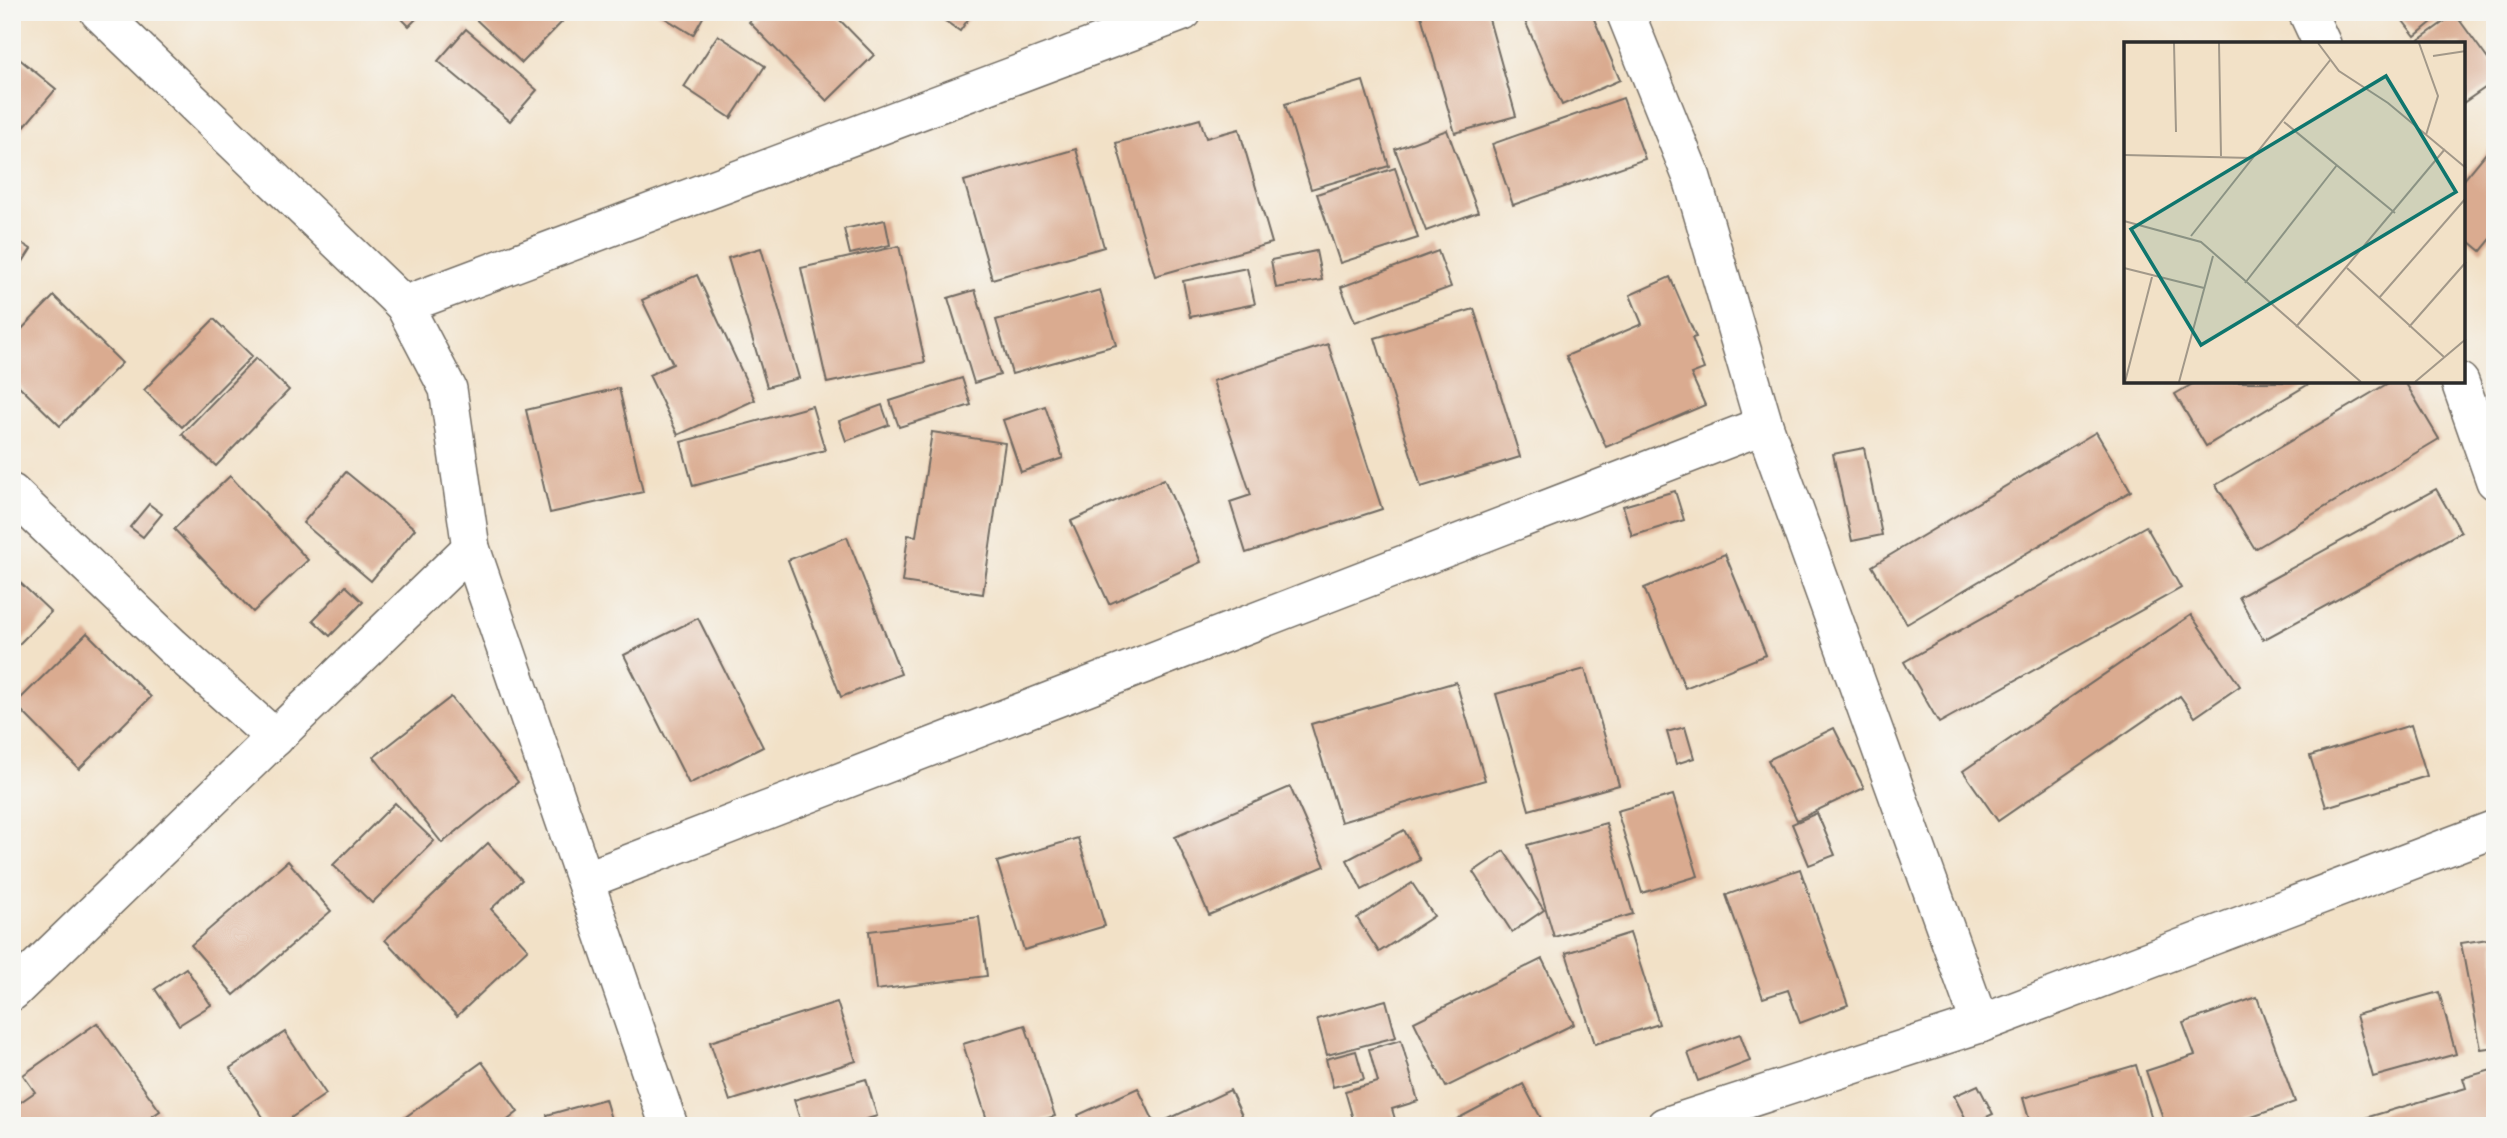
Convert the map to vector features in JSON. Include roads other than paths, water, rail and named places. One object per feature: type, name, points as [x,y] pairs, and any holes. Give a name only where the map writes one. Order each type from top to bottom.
[{"type":"street","points":[[99,12],[404,305],[448,389],[471,548],[669,1126]]},
{"type":"street","points":[[404,305],[1182,12]]},
{"type":"street","points":[[1625,12],[1692,178],[1764,425],[1980,1024]]},
{"type":"street","points":[[2307,12],[2321,42]]},
{"type":"street","points":[[2460,383],[2495,481]]},
{"type":"street","points":[[586,880],[1764,425]]},
{"type":"street","points":[[12,493],[172,646],[275,738]]},
{"type":"street","points":[[12,992],[471,548]]},
{"type":"street","points":[[1665,1126],[1980,1024],[2495,829]]}]
